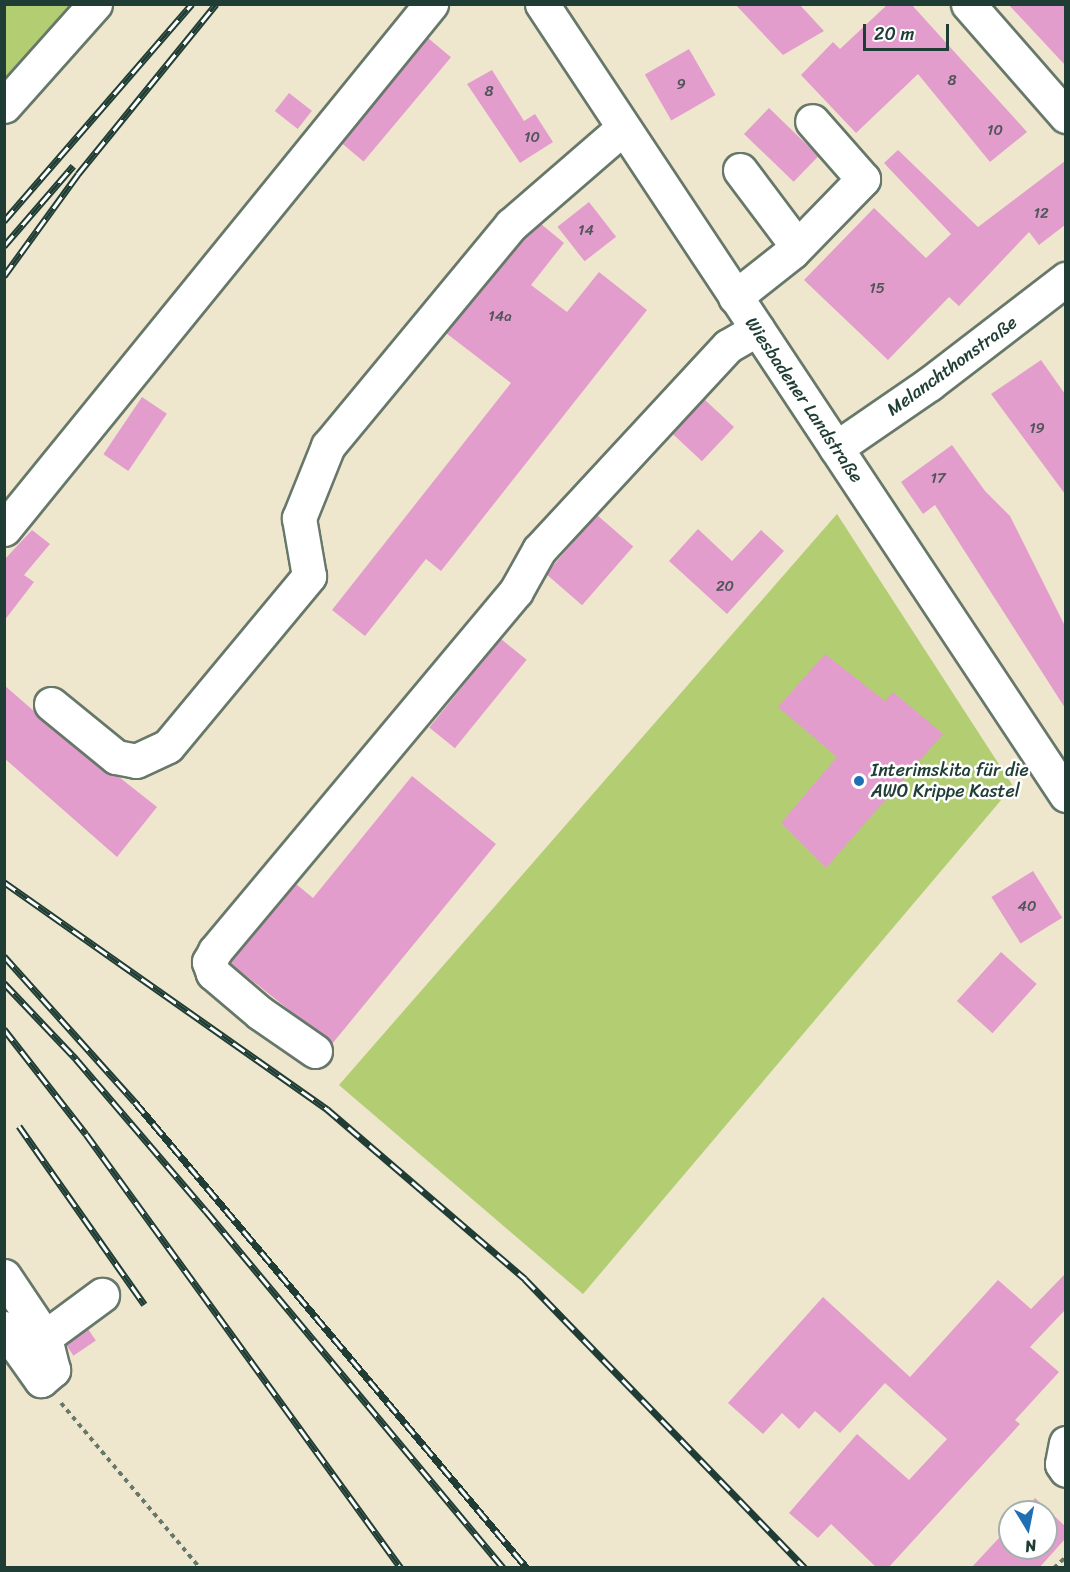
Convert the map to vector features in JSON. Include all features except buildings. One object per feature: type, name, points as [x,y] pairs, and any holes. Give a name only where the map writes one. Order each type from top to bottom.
[{"type":"main road","points":[[4,106],[95,4]]},
{"type":"main road","points":[[4,529],[430,4]]},
{"type":"main road","name":"Wiesbadener Landstraße","points":[[542,4],[1065,795]]},
{"type":"main road","points":[[968,4],[1065,116]]},
{"type":"main road","points":[[735,297],[797,246],[863,178],[812,121]]},
{"type":"main road","points":[[51,704],[116,757],[136,761],[168,746],[309,576],[299,518],[328,446],[511,225],[623,128]]},
{"type":"main road","points":[[740,170],[797,246]]},
{"type":"main road","name":"Melanchthonstraße","points":[[836,448],[929,384],[1065,279]]},
{"type":"main road","points":[[315,1051],[260,1013],[213,973],[208,962],[516,591],[539,550],[728,346],[757,329]]},
{"type":"main road","points":[[4,1276],[45,1337],[53,1370],[41,1380],[4,1328]]},
{"type":"main road","points":[[45,1337],[102,1295]]},
{"type":"main road","points":[[1065,1443],[1062,1464],[1065,1470]]},
{"type":"path","points":[[41,1380],[200,1568]]},
{"type":"path","points":[[1054,1568],[1065,1557]]},
{"type":"green space","points":[[5,5],[75,5],[5,86]]},
{"type":"green space","points":[[837,514],[1013,786],[583,1294],[339,1085]]},
{"type":"railway","points":[[4,221],[192,4]]},
{"type":"railway","points":[[4,276],[78,174],[216,4]]},
{"type":"railway","points":[[4,246],[73,166]]},
{"type":"railway","points":[[4,882],[327,1109],[525,1279],[805,1568]]},
{"type":"railway","points":[[4,956],[135,1102],[527,1568]]},
{"type":"railway","points":[[4,983],[76,1059],[206,1211],[503,1568]]},
{"type":"railway","points":[[4,1029],[86,1134],[401,1568]]},
{"type":"railway","points":[[19,1126],[144,1304]]},
{"type":"place","name":"Interimskita für die AWO Krippe Kastel","points":[[859,781]]}]
